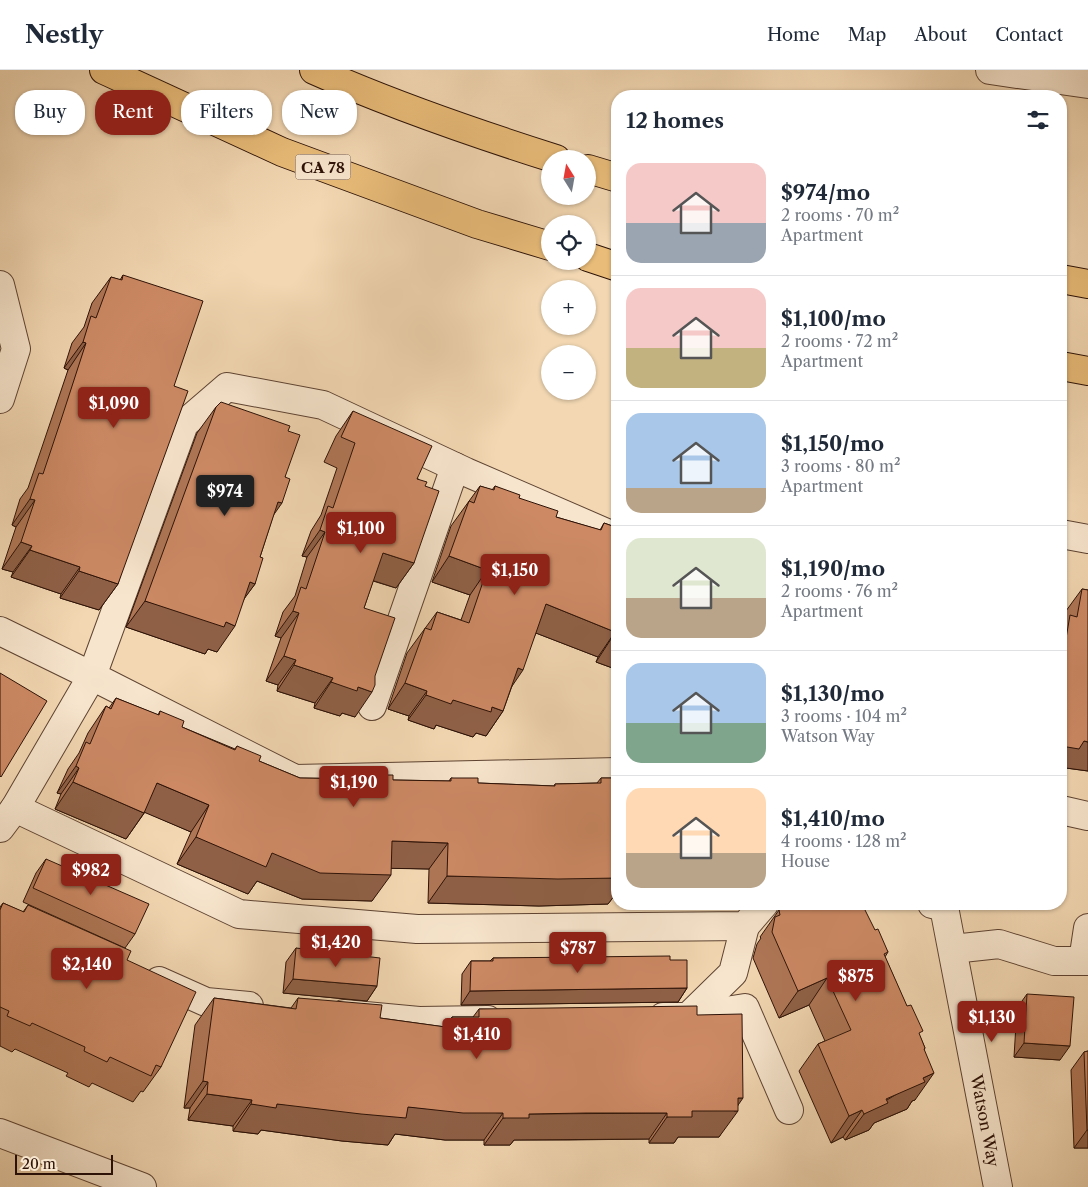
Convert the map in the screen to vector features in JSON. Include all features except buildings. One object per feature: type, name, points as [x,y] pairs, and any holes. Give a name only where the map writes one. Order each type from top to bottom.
[{"type":"highway","name":"CA 78","points":[[104,70],[282,152],[477,224],[541,243]]},
{"type":"highway","points":[[314,70],[350,86],[541,154]]},
{"type":"highway","points":[[596,171],[611,176]]},
{"type":"highway","points":[[596,260],[611,265]]},
{"type":"highway","points":[[1067,281],[1088,284]]},
{"type":"highway","points":[[1067,367],[1088,371]]},
{"type":"street","points":[[1004,71],[1088,84]]},
{"type":"street","points":[[0,286],[16,349],[0,399]]},
{"type":"street","points":[[611,535],[455,467],[323,405],[227,387],[184,424],[92,676],[7,818],[239,914],[417,929],[744,926]]},
{"type":"street","points":[[372,706],[455,467]]},
{"type":"street","points":[[1067,535],[1088,539]]},
{"type":"street","points":[[0,631],[295,779],[611,772]]},
{"type":"street","points":[[1067,811],[1088,816]]},
{"type":"street","points":[[688,1017],[733,973],[744,926],[759,910]]},
{"type":"street","name":"Watson Way","points":[[939,910],[953,949],[998,1187]]},
{"type":"street","points":[[953,949],[998,944],[1054,961],[1085,961],[1088,928]]},
{"type":"street","points":[[134,970],[206,1002],[274,1008]]},
{"type":"street","points":[[638,1017],[688,1017],[745,1008],[789,1110]]},
{"type":"street","points":[[322,1012],[419,1021],[508,1020]]},
{"type":"street","points":[[0,1134],[142,1187]]}]
